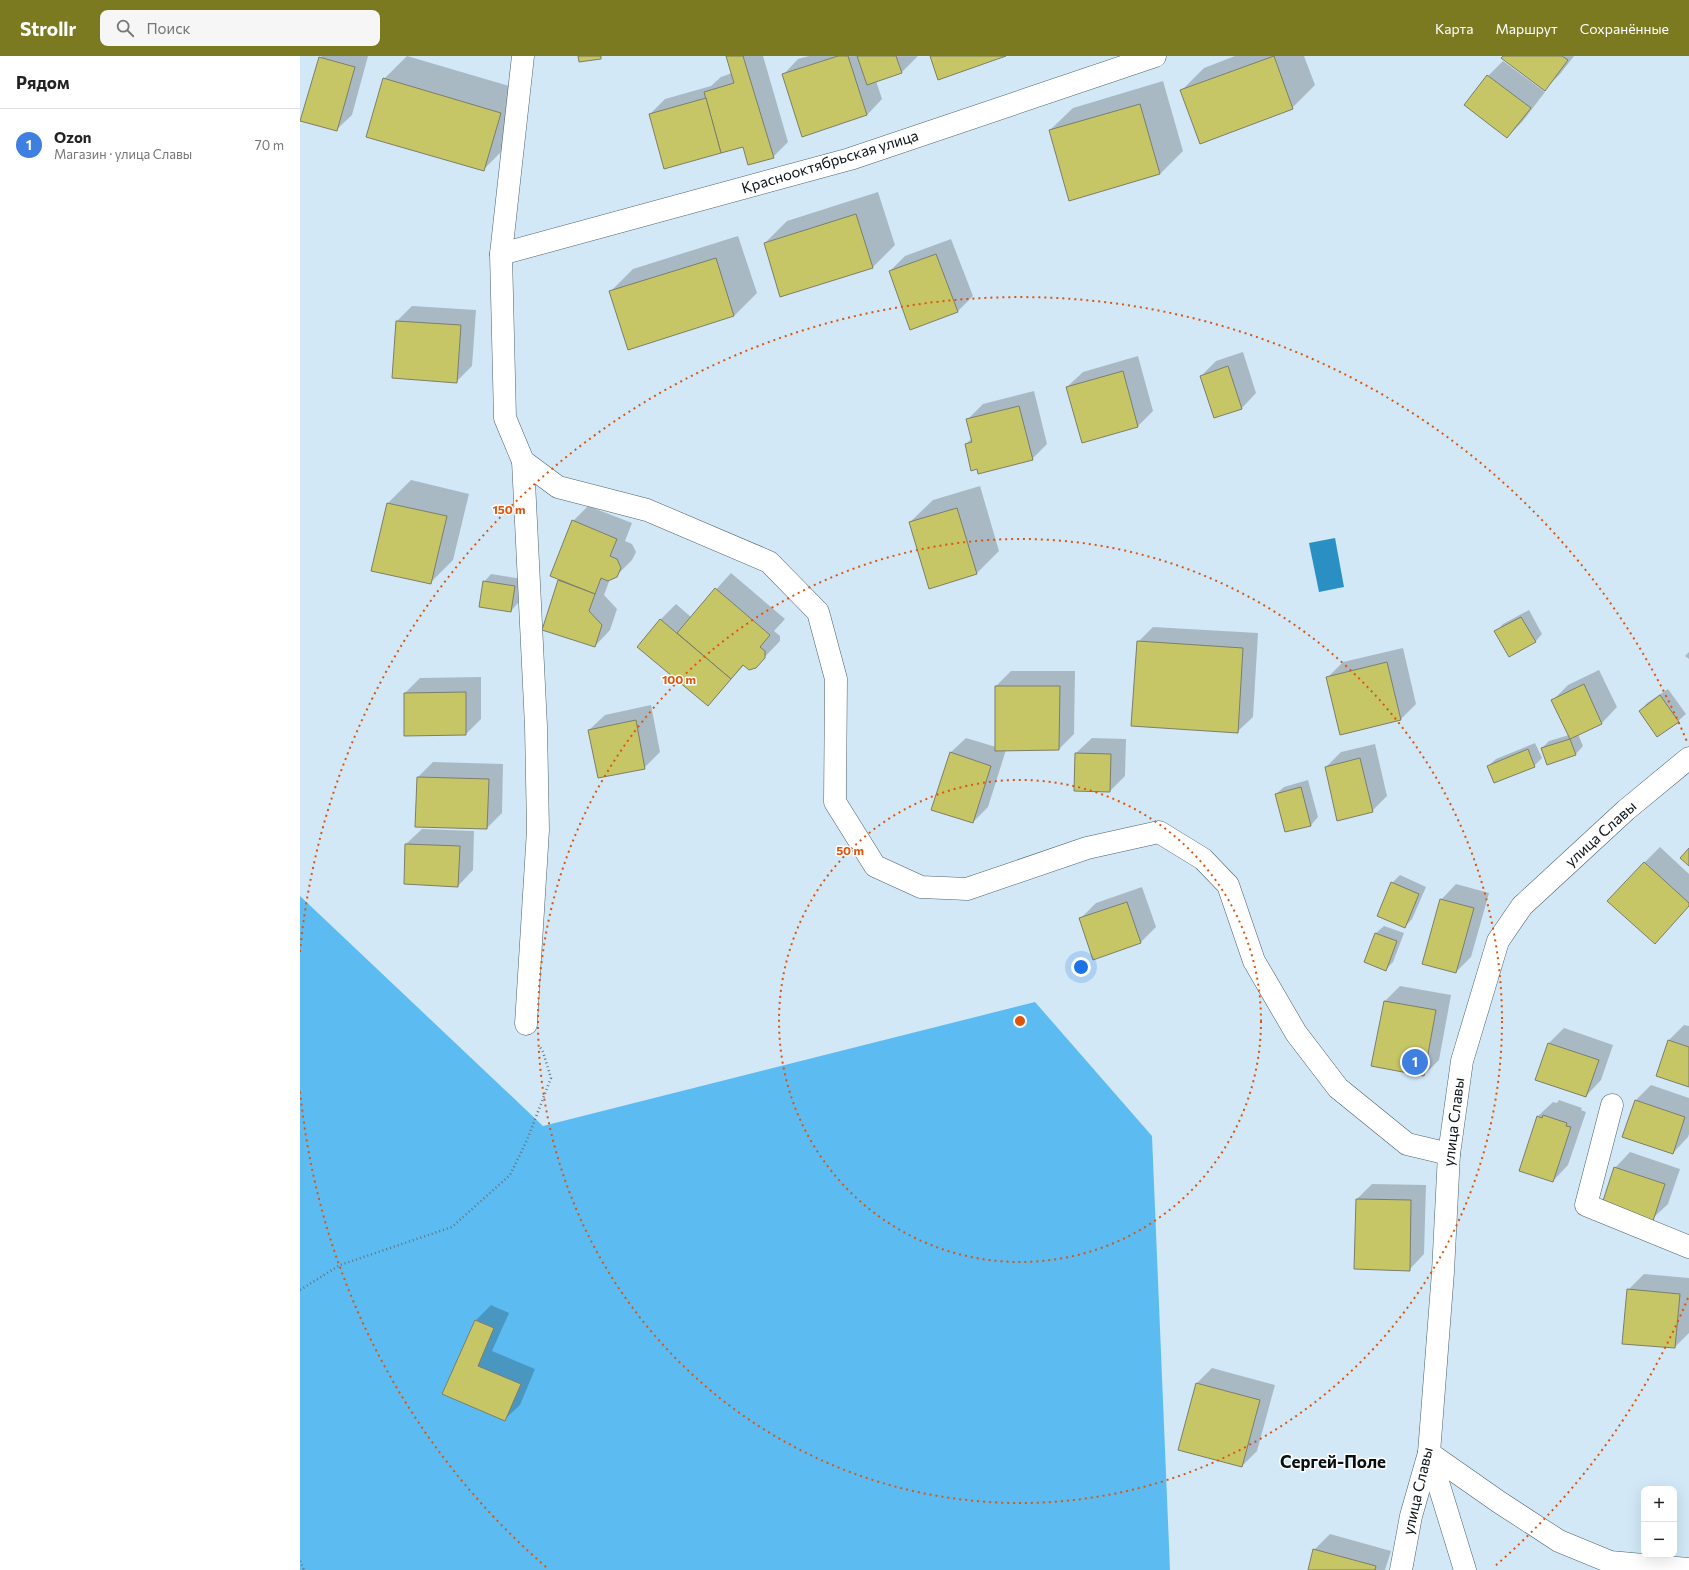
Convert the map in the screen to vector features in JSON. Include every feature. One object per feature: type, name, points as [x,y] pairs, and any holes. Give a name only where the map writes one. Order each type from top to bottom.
[{"type":"street","points":[[523,56],[501,254],[505,418],[523,461],[536,726],[538,830],[526,1024]]},
{"type":"street","name":"Краснооктябрьская улица","points":[[501,254],[850,159],[1155,56]]},
{"type":"street","points":[[523,461],[558,487],[647,510],[769,562],[818,612],[836,678],[835,802],[875,866],[921,887],[967,889],[1087,848],[1159,832],[1203,859],[1228,885],[1254,961],[1296,1033],[1338,1088],[1407,1144],[1449,1154]]},
{"type":"street","name":"улица Славы","points":[[1401,1570],[1411,1516],[1429,1453],[1443,1272],[1449,1154],[1462,1061],[1498,941],[1522,906],[1626,810],[1689,758]]},
{"type":"street","points":[[1612,1105],[1586,1205],[1689,1247]]},
{"type":"street","points":[[1429,1453],[1499,1502],[1559,1541],[1611,1566],[1687,1564]]},
{"type":"street","points":[[1429,1453],[1465,1570]]},
{"type":"path","points":[[300,1290],[340,1265],[452,1227],[510,1175],[527,1140],[551,1078],[543,1052],[526,1024]]},
{"type":"path","points":[[300,1561],[304,1570]]},
{"type":"shaded area","points":[[1335,538],[1344,587],[1319,592],[1309,543]]},
{"type":"shaded area","points":[[300,896],[543,1126],[1035,1002],[1152,1136],[1170,1570],[300,1570]]},
{"type":"building","points":[[578,56],[601,56],[601,59],[579,62]]},
{"type":"building","points":[[726,56],[743,56],[774,158],[748,165],[743,147],[721,153],[704,92],[734,83]]},
{"type":"building","points":[[838,56],[848,56],[867,115],[802,137],[782,74]]},
{"type":"building","points":[[857,56],[896,56],[902,73],[867,85]]},
{"type":"building","points":[[930,56],[1006,56],[938,80]]},
{"type":"building","points":[[1274,56],[1293,109],[1200,144],[1180,90]]},
{"type":"building","points":[[1503,56],[1562,56],[1568,60],[1545,91],[1501,58]]},
{"type":"building","points":[[319,57],[355,67],[337,131],[300,121]]},
{"type":"building","points":[[1487,75],[1531,108],[1507,138],[1464,105]]},
{"type":"building","points":[[383,78],[501,113],[484,171],[366,137]]},
{"type":"building","points":[[706,98],[721,153],[664,169],[649,114]]},
{"type":"building","points":[[1140,104],[1160,174],[1069,201],[1049,130]]},
{"type":"building","points":[[856,214],[873,268],[780,297],[764,243]]},
{"type":"building","points":[[936,254],[958,312],[910,330],[889,271]]},
{"type":"building","points":[[716,258],[734,316],[628,350],[609,291]]},
{"type":"building","points":[[396,321],[461,325],[457,383],[392,378]]},
{"type":"building","points":[[1228,366],[1242,409],[1214,418],[1200,376]]},
{"type":"building","points":[[1123,371],[1138,427],[1082,443],[1066,387]]},
{"type":"building","points":[[1019,406],[1033,460],[978,474],[977,469],[971,471],[965,444],[972,442],[966,419]]},
{"type":"building","points":[[387,503],[447,516],[431,584],[371,571]]},
{"type":"building","points":[[957,508],[977,574],[929,589],[909,522]]},
{"type":"building","points":[[572,520],[617,539],[610,556],[617,559],[621,568],[617,577],[608,581],[601,578],[595,594],[550,576]]},
{"type":"building","points":[[558,580],[595,594],[589,611],[602,625],[595,647],[542,630]]},
{"type":"building","points":[[483,581],[515,586],[511,612],[479,607]]},
{"type":"building","points":[[715,588],[770,635],[760,647],[765,651],[765,658],[756,668],[749,670],[743,665],[731,679],[677,633]]},
{"type":"building","points":[[1521,617],[1536,642],[1509,657],[1494,631]]},
{"type":"building","points":[[660,619],[731,679],[708,706],[637,647]]},
{"type":"building","points":[[1137,641],[1243,648],[1238,733],[1131,726]]},
{"type":"building","points":[[1387,662],[1401,720],[1340,735],[1326,677]]},
{"type":"building","points":[[1584,684],[1602,724],[1570,739],[1551,700]]},
{"type":"building","points":[[995,686],[1060,686],[1059,750],[995,751]]},
{"type":"building","points":[[466,692],[466,735],[404,736],[404,693]]},
{"type":"building","points":[[1660,695],[1679,722],[1657,737],[1639,711]]},
{"type":"building","points":[[636,720],[645,769],[598,778],[588,730]]},
{"type":"building","points":[[1570,739],[1576,755],[1547,765],[1541,748]]},
{"type":"building","points":[[1528,749],[1535,767],[1494,783],[1487,766]]},
{"type":"building","points":[[950,752],[991,766],[973,823],[931,810]]},
{"type":"building","points":[[1075,753],[1111,754],[1110,792],[1074,791]]},
{"type":"building","points":[[1360,758],[1373,812],[1337,821],[1325,767]]},
{"type":"building","points":[[417,777],[489,779],[487,829],[415,827]]},
{"type":"building","points":[[1301,787],[1311,826],[1285,832],[1275,794]]},
{"type":"building","points":[[405,844],[460,846],[458,887],[404,884]]},
{"type":"building","points":[[1689,848],[1689,866],[1680,858]]},
{"type":"building","points":[[1644,862],[1689,903],[1689,906],[1655,944],[1607,901]]},
{"type":"building","points":[[1391,882],[1419,894],[1405,928],[1377,916]]},
{"type":"building","points":[[1440,899],[1474,908],[1456,973],[1422,964]]},
{"type":"building","points":[[1127,902],[1141,943],[1093,960],[1079,918]]},
{"type":"building","points":[[1375,933],[1397,941],[1386,971],[1364,962]]},
{"type":"building","points":[[1384,1001],[1436,1010],[1424,1076],[1371,1066]]},
{"type":"building","points":[[1668,1040],[1689,1047],[1689,1087],[1656,1076]]},
{"type":"building","points":[[1548,1043],[1599,1060],[1586,1097],[1535,1080]]},
{"type":"building","points":[[1635,1100],[1685,1117],[1673,1154],[1622,1137]]},
{"type":"building","points":[[1543,1115],[1567,1123],[1566,1126],[1571,1127],[1553,1182],[1519,1171],[1537,1116],[1542,1118]]},
{"type":"building","points":[[1614,1167],[1665,1184],[1653,1221],[1602,1204]]},
{"type":"building","points":[[1356,1199],[1411,1200],[1410,1271],[1354,1269]]},
{"type":"building","points":[[1627,1289],[1680,1294],[1675,1348],[1622,1344]]},
{"type":"building","points":[[475,1320],[494,1328],[478,1366],[521,1384],[505,1421],[442,1394]]},
{"type":"building","points":[[1196,1383],[1260,1400],[1242,1467],[1178,1450]]},
{"type":"building","points":[[1313,1549],[1376,1566],[1375,1570],[1308,1570]]},
{"type":"place","name":"Ozon","points":[[1415,1062]]},
{"type":"district","name":"Сергей-Поле","points":[[1333,1462]]}]
